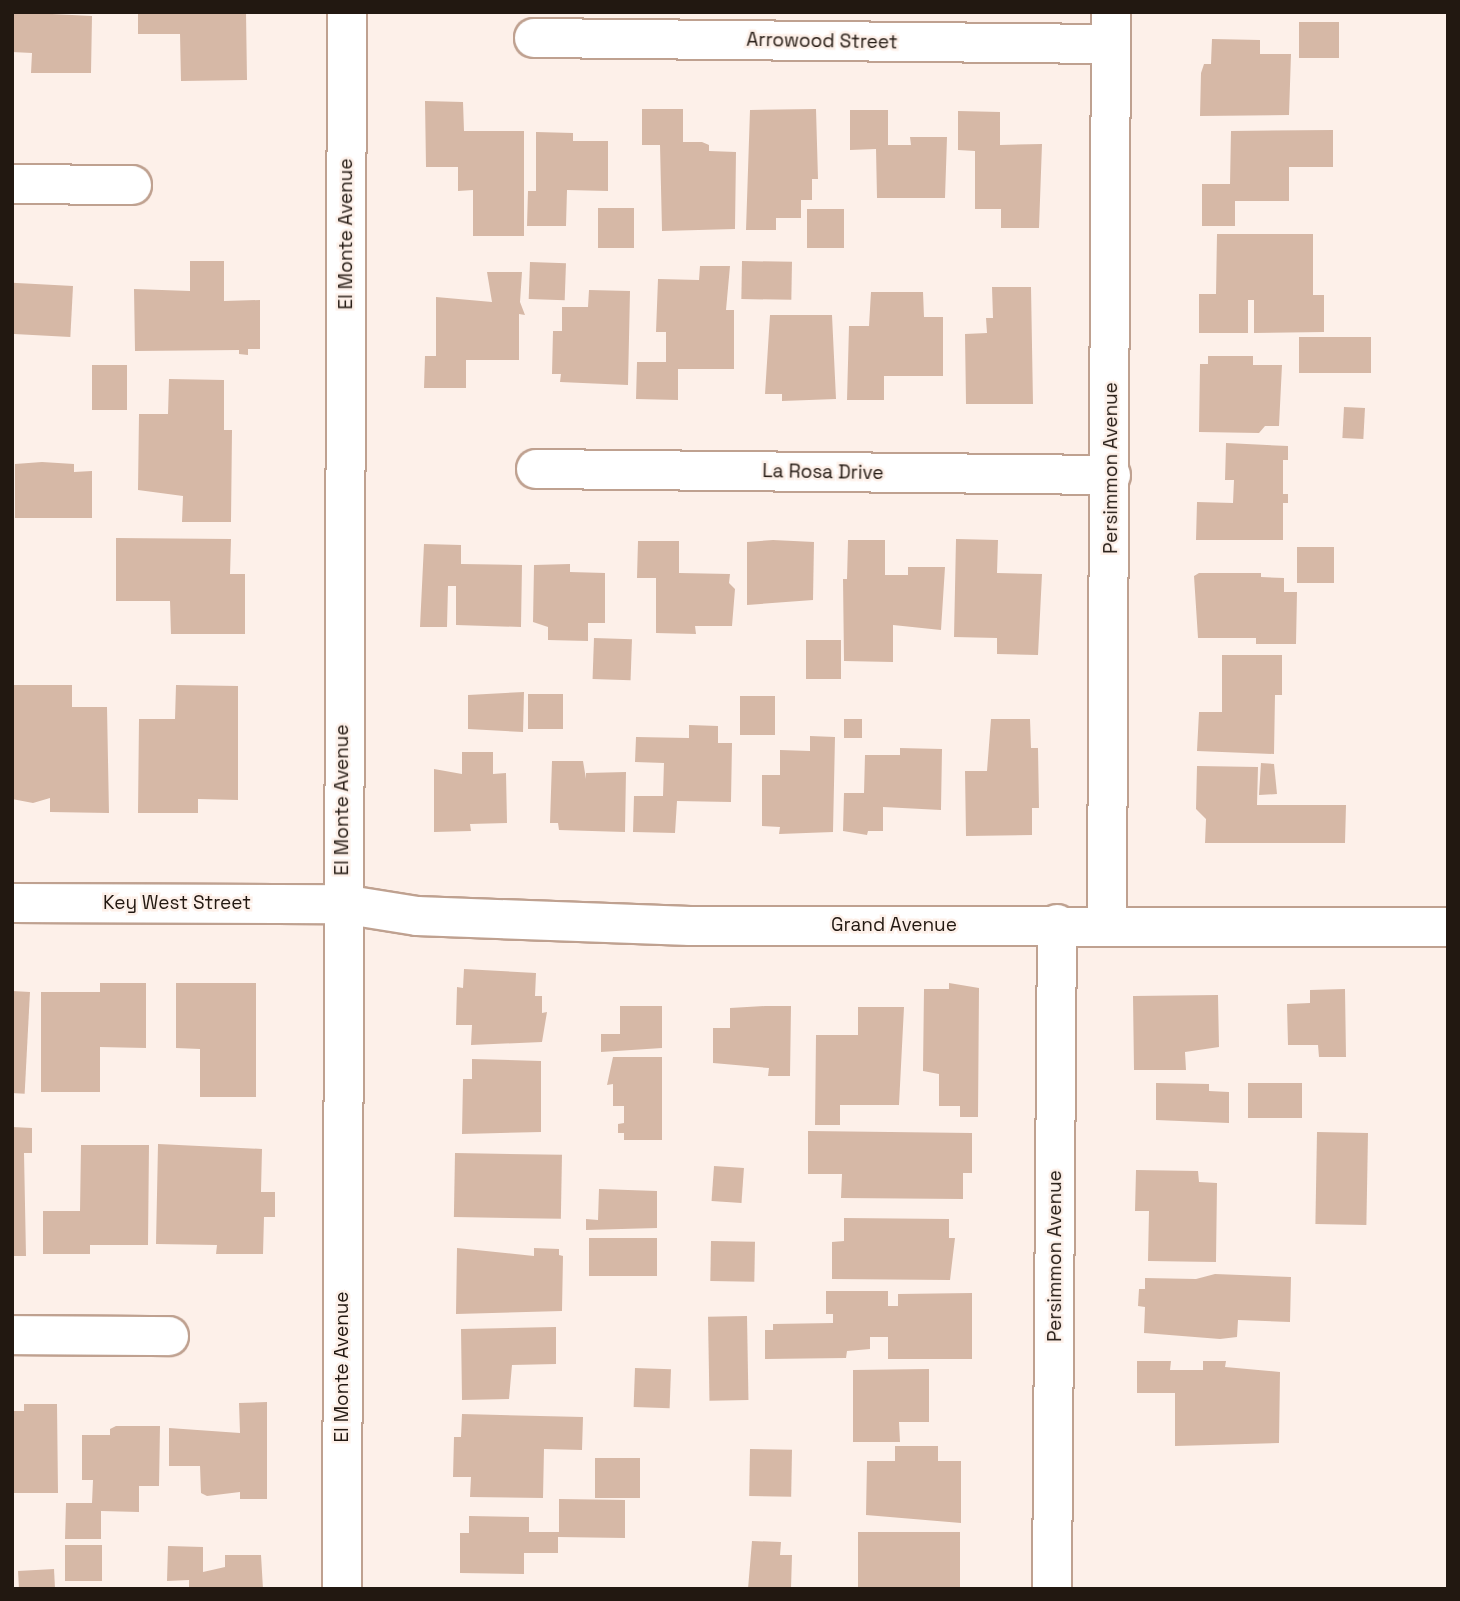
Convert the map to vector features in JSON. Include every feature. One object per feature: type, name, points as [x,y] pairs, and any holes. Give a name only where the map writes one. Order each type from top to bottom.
[{"type":"street","name":"El Monte Avenue","points":[[342,1589],[342,904],[347,12]]},
{"type":"street","name":"Arrowood Street","points":[[534,37],[1111,28]]},
{"type":"street","name":"Persimmon Avenue","points":[[1107,925],[1111,28]]},
{"type":"street","points":[[12,184],[132,186]]},
{"type":"street","name":"La Rosa Drive","points":[[536,469],[1111,475]]},
{"type":"street","name":"Key West Street","points":[[12,903],[342,904]]},
{"type":"street","name":"Grand Avenue","points":[[342,904],[417,916],[690,926],[1430,926]]},
{"type":"street","name":"Persimmon Avenue","points":[[1052,1589],[1057,924]]},
{"type":"street","points":[[12,1335],[169,1336]]},
{"type":"building","points":[[12,12],[92,16],[91,73],[31,73],[32,53],[12,52]]},
{"type":"building","points":[[138,12],[246,12],[247,80],[181,81],[180,34],[138,34]]},
{"type":"building","points":[[1299,22],[1339,22],[1339,58],[1299,58]]},
{"type":"building","points":[[1212,39],[1260,40],[1260,54],[1291,54],[1289,115],[1200,116],[1201,73],[1204,64],[1211,64]]},
{"type":"building","points":[[425,101],[463,102],[464,131],[524,131],[524,236],[473,236],[473,190],[458,191],[458,167],[426,167]]},
{"type":"building","points":[[642,109],[683,109],[683,142],[702,142],[709,145],[709,151],[736,152],[735,229],[662,231],[660,145],[642,145]]},
{"type":"building","points":[[816,109],[818,179],[812,179],[812,200],[801,200],[801,218],[776,218],[776,230],[746,230],[750,110]]},
{"type":"building","points":[[850,110],[888,110],[888,145],[911,145],[910,137],[947,137],[945,198],[877,198],[876,149],[850,150]]},
{"type":"building","points":[[958,111],[1000,112],[1000,145],[1042,144],[1039,228],[1001,228],[1001,209],[975,209],[975,151],[958,150]]},
{"type":"building","points":[[1333,130],[1333,167],[1289,167],[1289,201],[1235,201],[1235,226],[1202,226],[1202,184],[1230,184],[1231,131]]},
{"type":"building","points":[[536,132],[573,133],[573,141],[608,141],[608,191],[567,190],[566,226],[527,226],[528,191],[536,191]]},
{"type":"building","points":[[598,208],[634,208],[634,248],[598,248]]},
{"type":"building","points":[[807,209],[844,209],[844,248],[807,248]]},
{"type":"building","points":[[1217,234],[1313,234],[1313,295],[1324,295],[1324,332],[1254,333],[1254,300],[1248,300],[1248,333],[1199,333],[1199,294],[1216,294]]},
{"type":"building","points":[[190,261],[224,261],[224,301],[260,300],[260,349],[248,349],[248,355],[239,354],[239,350],[135,351],[134,289],[190,291]]},
{"type":"building","points":[[742,261],[792,262],[791,300],[741,299]]},
{"type":"building","points":[[530,262],[566,263],[565,300],[529,299]]},
{"type":"building","points":[[700,266],[730,266],[726,310],[734,310],[734,369],[678,369],[678,400],[636,399],[637,362],[666,362],[666,332],[656,332],[658,279],[699,280]]},
{"type":"building","points":[[487,272],[522,272],[520,302],[525,315],[519,314],[519,360],[466,360],[466,388],[424,388],[425,356],[436,356],[436,297],[492,302]]},
{"type":"building","points":[[12,283],[73,286],[70,337],[12,334]]},
{"type":"building","points":[[992,287],[1031,287],[1033,404],[966,404],[965,334],[987,333],[986,318],[993,318]]},
{"type":"building","points":[[589,290],[630,291],[628,385],[560,382],[561,374],[552,374],[553,331],[562,331],[562,307],[588,307]]},
{"type":"building","points":[[871,292],[923,292],[924,317],[943,317],[943,376],[884,376],[884,400],[847,400],[849,326],[869,326]]},
{"type":"building","points":[[770,315],[832,315],[836,399],[782,401],[782,394],[765,394]]},
{"type":"building","points":[[1299,337],[1371,337],[1371,373],[1299,373]]},
{"type":"building","points":[[1208,356],[1253,356],[1253,365],[1282,365],[1279,426],[1265,426],[1259,433],[1199,432],[1200,364],[1208,364]]},
{"type":"building","points":[[92,365],[127,365],[127,410],[92,410]]},
{"type":"building","points":[[169,379],[224,380],[224,430],[232,430],[231,522],[182,522],[183,496],[138,490],[139,414],[168,414]]},
{"type":"building","points":[[1344,407],[1365,408],[1363,439],[1342,438]]},
{"type":"building","points":[[1226,443],[1288,446],[1288,460],[1283,460],[1283,494],[1288,494],[1288,503],[1283,503],[1283,540],[1196,540],[1197,502],[1233,503],[1234,480],[1225,480]]},
{"type":"building","points":[[15,464],[74,464],[74,472],[92,471],[92,518],[15,518]]},
{"type":"building","points":[[116,538],[231,539],[230,574],[245,574],[245,634],[171,634],[170,601],[116,601]]},
{"type":"building","points":[[956,539],[998,540],[997,573],[1042,574],[1038,655],[997,654],[997,638],[954,637]]},
{"type":"building","points":[[848,540],[885,540],[885,575],[908,575],[908,567],[945,567],[941,630],[893,625],[893,662],[844,661],[843,579],[847,579]]},
{"type":"building","points":[[638,541],[679,541],[679,573],[730,574],[729,583],[735,589],[732,626],[695,626],[696,634],[656,633],[656,578],[637,578]]},
{"type":"building","points":[[747,542],[814,542],[813,600],[747,605]]},
{"type":"building","points":[[424,544],[461,545],[461,564],[522,565],[521,627],[456,625],[456,586],[448,586],[447,627],[420,627]]},
{"type":"building","points":[[1297,547],[1334,547],[1334,583],[1297,583]]},
{"type":"building","points":[[570,564],[570,572],[605,573],[605,623],[588,623],[588,641],[548,640],[548,627],[533,622],[534,565]]},
{"type":"building","points":[[1199,573],[1261,573],[1261,577],[1284,578],[1284,592],[1297,592],[1296,644],[1256,644],[1256,638],[1198,638],[1194,576]]},
{"type":"building","points":[[594,638],[632,639],[631,680],[593,679]]},
{"type":"building","points":[[806,640],[841,640],[841,679],[806,679]]},
{"type":"building","points":[[1222,655],[1282,655],[1282,695],[1275,695],[1274,754],[1197,751],[1199,712],[1222,712]]},
{"type":"building","points":[[12,685],[72,685],[72,707],[107,707],[109,813],[50,812],[50,798],[33,803],[12,799]]},
{"type":"building","points":[[176,685],[238,686],[238,800],[198,799],[198,813],[138,813],[139,719],[175,719]]},
{"type":"building","points":[[524,692],[523,732],[468,729],[468,695]]},
{"type":"building","points":[[528,694],[563,694],[563,729],[528,729]]},
{"type":"building","points":[[740,696],[775,696],[775,735],[740,735]]},
{"type":"building","points":[[844,719],[862,719],[862,738],[844,738]]},
{"type":"building","points":[[991,719],[1030,719],[1031,748],[1038,748],[1039,808],[1032,808],[1032,835],[966,836],[965,771],[987,771]]},
{"type":"building","points":[[689,725],[718,726],[718,743],[732,743],[731,802],[677,801],[675,833],[633,832],[634,796],[663,796],[664,763],[635,762],[636,737],[689,738]]},
{"type":"building","points":[[810,736],[835,737],[833,832],[779,834],[780,827],[762,826],[762,775],[780,775],[780,750],[810,751]]},
{"type":"building","points":[[900,748],[942,749],[941,810],[883,807],[883,831],[868,831],[867,835],[843,831],[844,793],[864,793],[865,755],[900,755]]},
{"type":"building","points":[[462,752],[493,752],[493,774],[506,773],[507,823],[470,824],[471,831],[434,832],[434,769],[462,774]]},
{"type":"building","points":[[552,761],[583,761],[586,779],[586,773],[626,772],[625,832],[559,830],[558,823],[550,823]]},
{"type":"building","points":[[1261,763],[1274,764],[1277,794],[1259,795]]},
{"type":"building","points":[[1197,766],[1258,767],[1257,805],[1346,805],[1345,843],[1205,843],[1206,819],[1196,809]]},
{"type":"building","points":[[464,969],[536,973],[535,996],[542,996],[542,1013],[547,1012],[542,1042],[471,1045],[472,1025],[456,1025],[457,987],[463,988]]},
{"type":"building","points":[[100,983],[146,983],[146,1048],[100,1047],[100,1092],[41,1092],[41,992],[100,992]]},
{"type":"building","points":[[176,983],[256,983],[256,1097],[200,1097],[200,1049],[176,1048]]},
{"type":"building","points":[[949,983],[979,988],[978,1117],[960,1117],[960,1106],[939,1106],[939,1074],[923,1071],[924,989],[949,989]]},
{"type":"building","points":[[1345,989],[1346,1057],[1319,1057],[1318,1045],[1288,1045],[1287,1004],[1310,1003],[1310,990]]},
{"type":"building","points":[[12,991],[30,992],[25,1094],[12,1093]]},
{"type":"building","points":[[1218,995],[1219,1047],[1185,1052],[1186,1070],[1134,1070],[1133,996]]},
{"type":"building","points":[[620,1006],[662,1006],[662,1048],[601,1052],[601,1034],[620,1034]]},
{"type":"building","points":[[791,1006],[790,1076],[768,1076],[769,1068],[713,1063],[713,1028],[730,1028],[730,1008]]},
{"type":"building","points":[[858,1007],[904,1007],[899,1105],[840,1105],[840,1125],[815,1125],[816,1035],[858,1035]]},
{"type":"building","points":[[613,1057],[662,1057],[662,1140],[624,1140],[624,1133],[618,1133],[618,1124],[624,1123],[624,1106],[613,1106],[613,1084],[607,1085]]},
{"type":"building","points":[[472,1059],[541,1061],[541,1132],[462,1134],[463,1079],[472,1079]]},
{"type":"building","points":[[1156,1083],[1209,1084],[1209,1091],[1229,1092],[1229,1123],[1156,1120]]},
{"type":"building","points":[[1248,1083],[1302,1083],[1302,1118],[1248,1118]]},
{"type":"building","points":[[12,1127],[32,1128],[32,1153],[24,1153],[26,1256],[12,1256]]},
{"type":"building","points":[[808,1131],[972,1133],[972,1173],[963,1173],[963,1199],[841,1198],[842,1174],[808,1174]]},
{"type":"building","points":[[1317,1132],[1368,1133],[1366,1225],[1315,1224]]},
{"type":"building","points":[[158,1144],[262,1149],[261,1192],[275,1192],[275,1217],[264,1217],[263,1254],[216,1254],[217,1245],[156,1244]]},
{"type":"building","points":[[81,1145],[149,1145],[148,1245],[90,1245],[90,1254],[43,1254],[43,1211],[80,1211]]},
{"type":"building","points":[[455,1153],[562,1155],[561,1219],[454,1217]]},
{"type":"building","points":[[714,1166],[744,1168],[741,1203],[712,1201]]},
{"type":"building","points":[[1136,1170],[1198,1171],[1199,1182],[1217,1183],[1216,1262],[1148,1261],[1149,1211],[1135,1211]]},
{"type":"building","points":[[599,1189],[657,1191],[657,1228],[586,1230],[586,1219],[598,1220]]},
{"type":"building","points":[[844,1218],[949,1219],[949,1238],[955,1238],[950,1280],[832,1279],[832,1242],[844,1241]]},
{"type":"building","points":[[589,1238],[657,1238],[657,1276],[589,1276]]},
{"type":"building","points":[[711,1241],[755,1242],[754,1282],[710,1281]]},
{"type":"building","points":[[457,1248],[534,1256],[534,1248],[559,1249],[559,1255],[563,1256],[562,1311],[456,1314]]},
{"type":"building","points":[[1215,1274],[1291,1277],[1290,1322],[1238,1320],[1237,1337],[1220,1339],[1144,1333],[1145,1307],[1138,1306],[1139,1289],[1145,1289],[1145,1278],[1196,1279]]},
{"type":"building","points":[[826,1291],[888,1291],[888,1306],[898,1306],[898,1294],[972,1293],[972,1359],[888,1359],[888,1337],[870,1337],[870,1349],[847,1351],[846,1358],[765,1359],[765,1330],[773,1330],[773,1324],[833,1323],[833,1314],[826,1314]]},
{"type":"building","points":[[747,1316],[748,1400],[709,1401],[708,1317]]},
{"type":"building","points":[[556,1327],[556,1364],[512,1365],[509,1399],[462,1400],[461,1329]]},
{"type":"building","points":[[1137,1361],[1171,1361],[1170,1370],[1203,1370],[1203,1361],[1226,1361],[1225,1367],[1280,1372],[1279,1443],[1175,1446],[1175,1393],[1137,1393]]},
{"type":"building","points":[[635,1368],[671,1369],[670,1408],[634,1407]]},
{"type":"building","points":[[929,1369],[929,1422],[899,1422],[900,1442],[853,1442],[853,1370]]},
{"type":"building","points":[[267,1402],[267,1499],[240,1499],[240,1492],[207,1496],[201,1493],[200,1466],[169,1466],[169,1428],[240,1433],[239,1403]]},
{"type":"building","points":[[24,1404],[57,1404],[58,1493],[12,1493],[12,1411],[24,1411]]},
{"type":"building","points":[[462,1414],[583,1417],[582,1450],[544,1449],[543,1498],[470,1497],[471,1477],[453,1477],[454,1437],[461,1437]]},
{"type":"building","points":[[116,1426],[160,1426],[159,1486],[139,1486],[139,1512],[101,1511],[101,1539],[65,1539],[66,1503],[92,1503],[93,1480],[82,1480],[82,1435],[110,1435],[110,1429]]},
{"type":"building","points":[[895,1446],[938,1446],[938,1461],[961,1461],[961,1523],[866,1515],[867,1461],[895,1461]]},
{"type":"building","points":[[750,1449],[792,1450],[791,1497],[749,1496]]},
{"type":"building","points":[[595,1458],[640,1458],[640,1498],[595,1498]]},
{"type":"building","points":[[559,1499],[625,1500],[625,1538],[558,1537],[558,1553],[524,1553],[524,1574],[460,1573],[460,1533],[469,1533],[469,1516],[529,1517],[529,1532],[559,1532]]},
{"type":"building","points":[[858,1532],[960,1532],[960,1589],[858,1589]]},
{"type":"building","points":[[752,1541],[781,1542],[780,1555],[792,1555],[791,1589],[748,1589]]},
{"type":"building","points":[[65,1545],[102,1545],[102,1581],[65,1581]]},
{"type":"building","points":[[168,1546],[203,1547],[203,1572],[225,1567],[225,1555],[261,1555],[263,1589],[189,1589],[189,1580],[167,1581]]},
{"type":"building","points":[[54,1569],[55,1589],[19,1589],[18,1571]]}]
